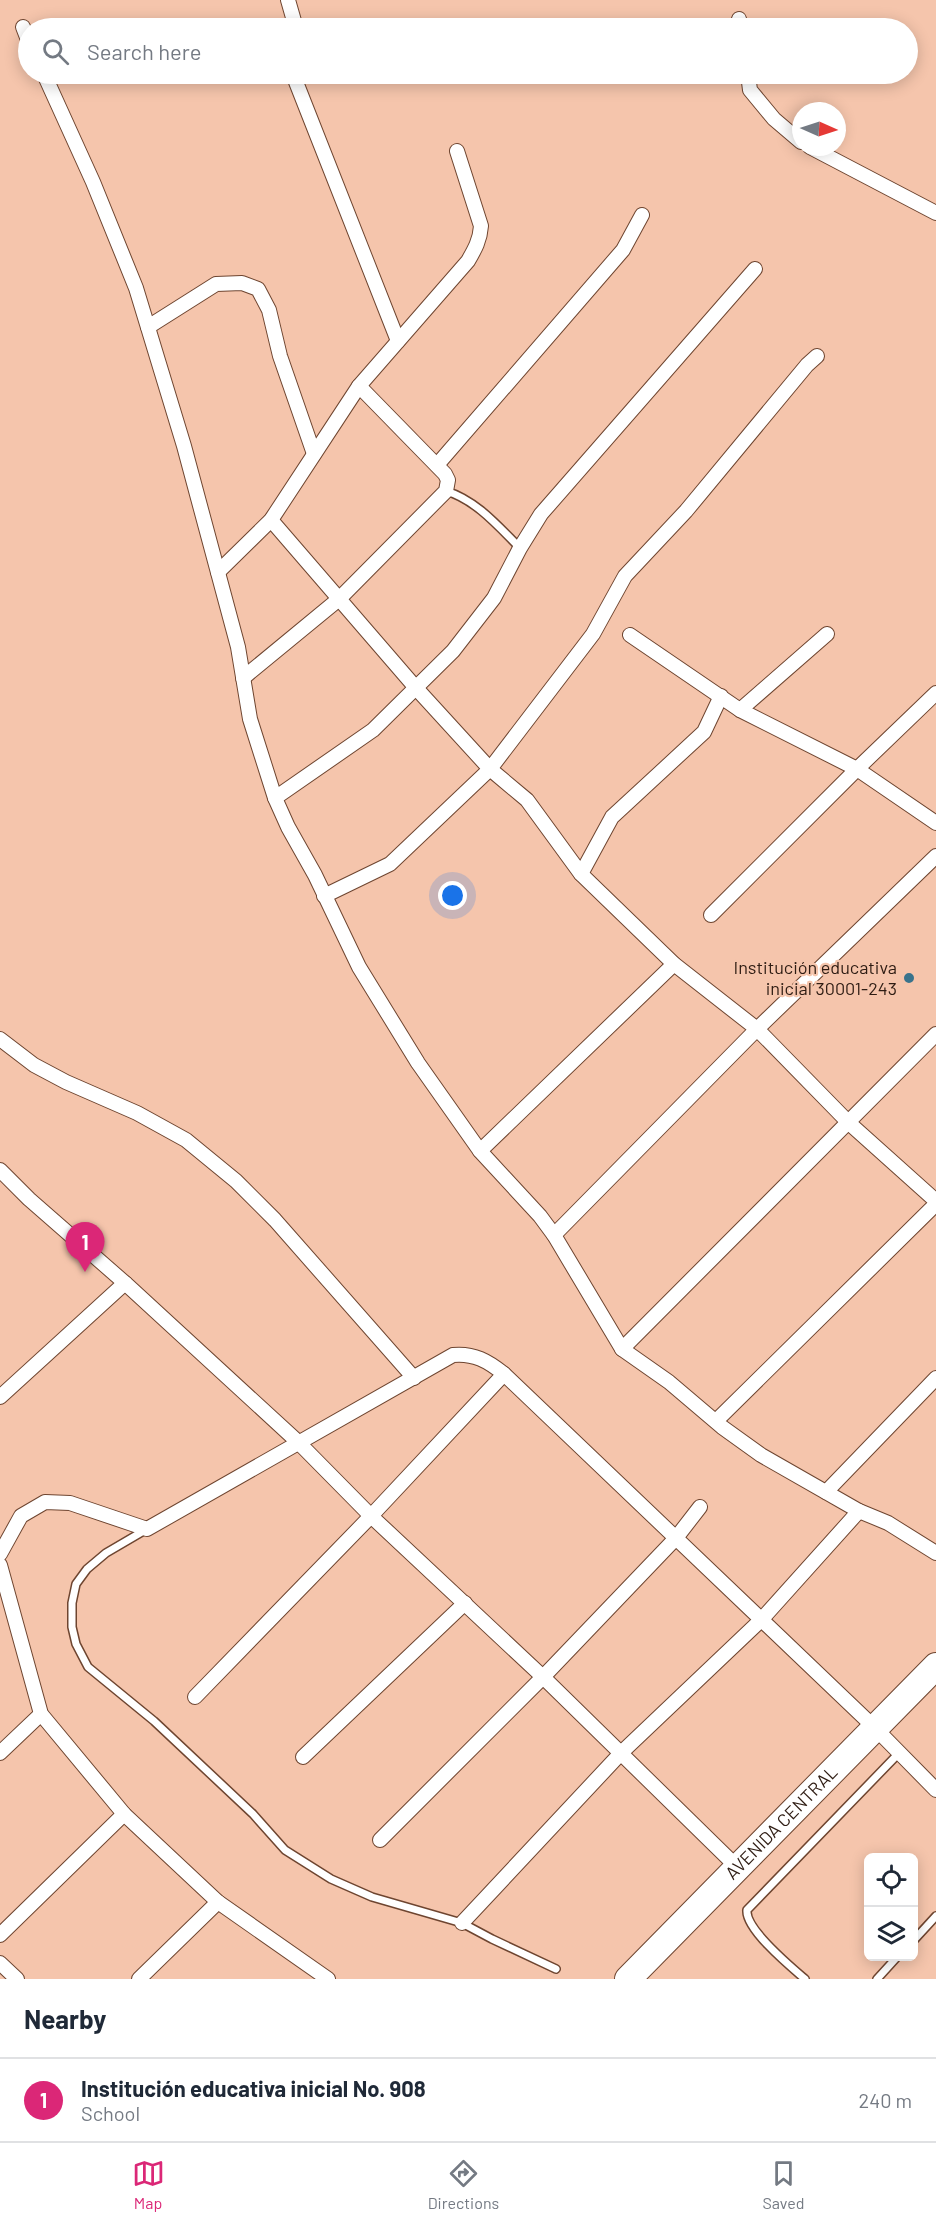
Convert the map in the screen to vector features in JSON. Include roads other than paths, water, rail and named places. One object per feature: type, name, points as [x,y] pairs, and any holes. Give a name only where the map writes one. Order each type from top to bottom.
[{"type":"highway","name":"AVENIDA CENTRAL","points":[[628,1979],[936,1666]]},
{"type":"street","points":[[288,0],[293,18]]},
{"type":"street","points":[[48,84],[97,192],[136,288],[184,446],[238,647],[250,719],[275,798],[365,977],[418,1063],[480,1151],[540,1215],[554,1235],[622,1349],[669,1382],[761,1455],[859,1512],[888,1523],[936,1553]]},
{"type":"street","points":[[297,84],[398,341]]},
{"type":"street","points":[[749,84],[750,90],[774,119],[792,134]]},
{"type":"street","points":[[218,572],[271,520],[359,386],[468,261],[480,239],[481,226],[457,151]]},
{"type":"street","points":[[827,156],[936,213]]},
{"type":"street","points":[[437,465],[623,249],[642,215]]},
{"type":"street","points":[[275,798],[373,730],[453,651],[487,607],[541,514],[755,269]]},
{"type":"street","points":[[148,327],[216,284],[242,283],[258,289],[269,310],[280,356],[314,454]]},
{"type":"street","points":[[324,896],[390,864],[490,769],[593,634],[625,576],[686,511],[807,365],[817,356]]},
{"type":"street","points":[[243,678],[339,599],[446,491],[448,480],[445,474],[359,386]]},
{"type":"street","points":[[271,520],[416,688],[490,769],[527,800],[581,874],[674,964],[757,1029],[849,1123],[936,1202],[716,1421]]},
{"type":"street","points":[[630,634],[740,710],[857,769],[936,823]]},
{"type":"street","points":[[740,710],[827,634]]},
{"type":"street","points":[[711,915],[936,693]]},
{"type":"street","points":[[581,874],[612,817],[704,732],[721,696]]},
{"type":"street","points":[[554,1235],[757,1029],[936,856]]},
{"type":"street","points":[[480,1151],[674,964]]},
{"type":"street","points":[[622,1349],[936,1034]]},
{"type":"street","points":[[0,1039],[34,1065],[66,1082],[137,1113],[186,1140],[275,1220],[414,1378]]},
{"type":"street","points":[[0,1170],[29,1199],[125,1283],[298,1442],[371,1516],[543,1677],[737,1868]]},
{"type":"street","points":[[0,1397],[125,1283]]},
{"type":"street","points":[[0,1554],[21,1516],[45,1502],[70,1503],[147,1529],[453,1355],[465,1354],[489,1362],[504,1374],[762,1619],[900,1752],[936,1790]]},
{"type":"street","points":[[195,1698],[504,1374]]},
{"type":"street","points":[[826,1492],[936,1378]]},
{"type":"street","points":[[380,1840],[543,1677],[676,1538],[700,1507]]},
{"type":"street","points":[[462,1923],[621,1753],[762,1619],[859,1512]]},
{"type":"street","points":[[0,1565],[41,1714],[124,1814],[218,1902],[328,1979]]},
{"type":"street","points":[[303,1757],[465,1603]]},
{"type":"street","points":[[0,1754],[41,1714]]},
{"type":"street","points":[[0,1935],[124,1814]]},
{"type":"street","points":[[139,1979],[218,1902]]},
{"type":"street","points":[[0,1962],[17,1979]]},
{"type":"lane","points":[[446,491],[460,495],[486,514],[520,548]]},
{"type":"lane","points":[[147,1529],[106,1553],[87,1569],[76,1584],[72,1603],[72,1628],[76,1644],[88,1667],[154,1720],[253,1814],[285,1850],[331,1879],[372,1897],[462,1923],[556,1969]]},
{"type":"lane","points":[[806,1979],[768,1945],[755,1929],[747,1915],[747,1910],[900,1752]]},
{"type":"lane","points":[[918,1936],[936,1916]]},
{"type":"lane","points":[[877,1979],[893,1961]]},
{"type":"place","name":"Institución educativa inicial 30001-243","points":[[909,978]]},
{"type":"place","name":"Institución educativa inicial No. 908","points":[[85,1272]]}]
